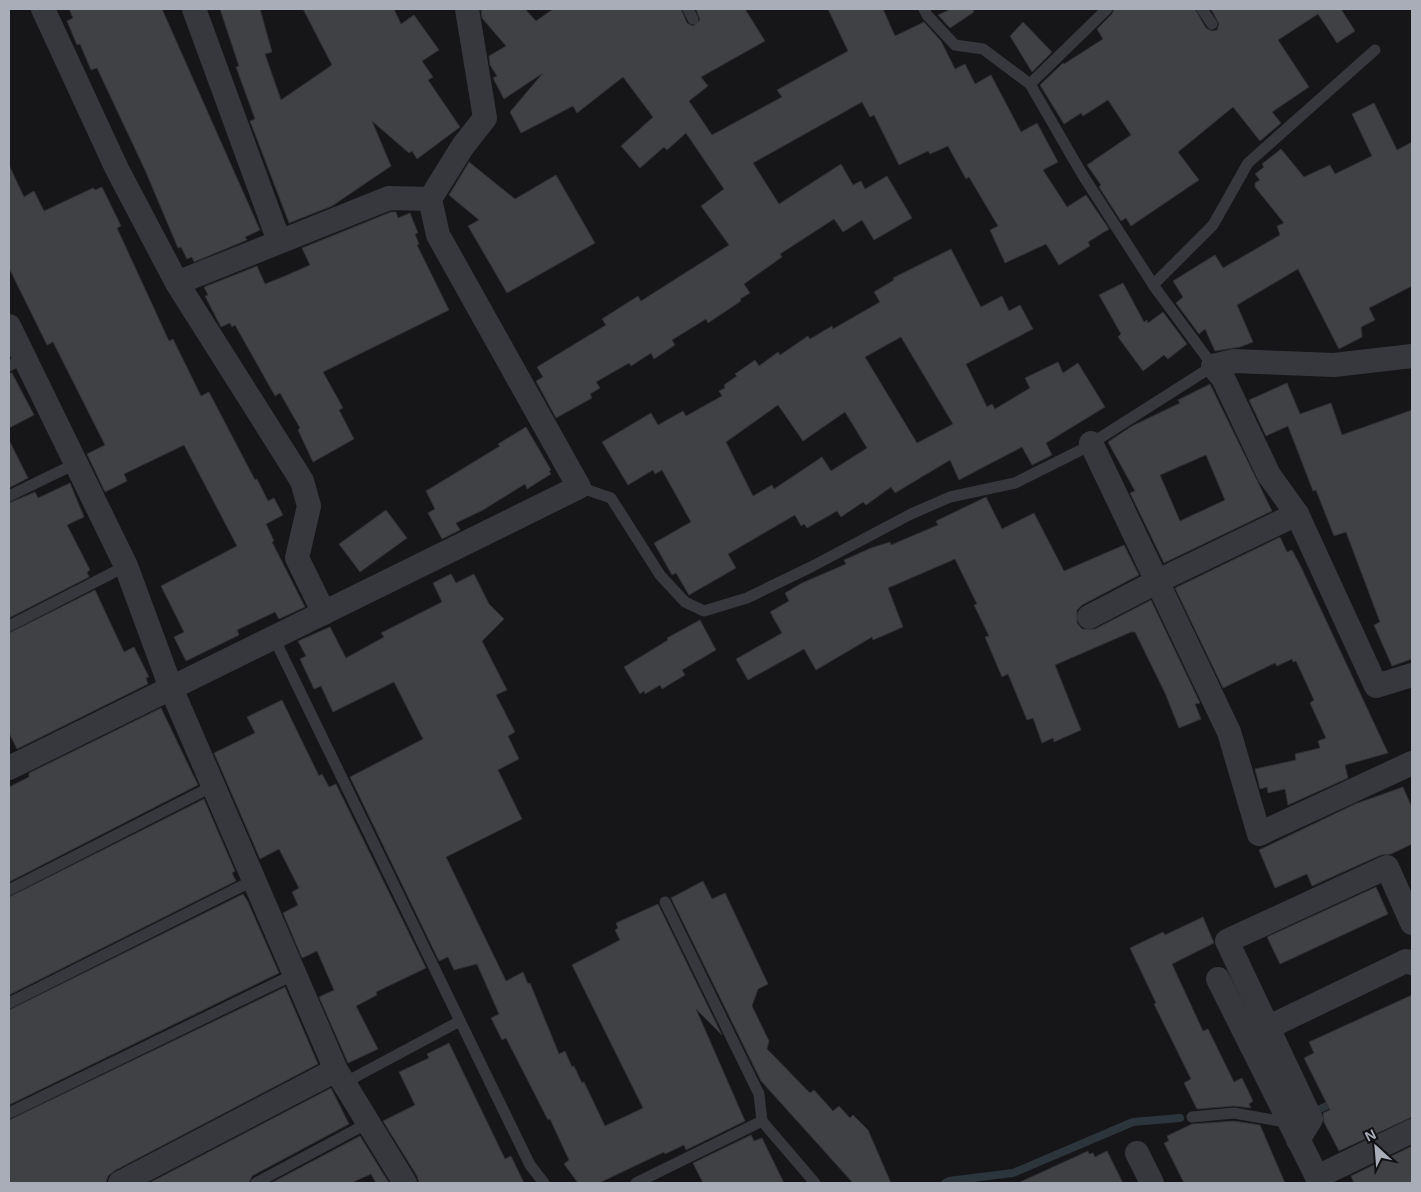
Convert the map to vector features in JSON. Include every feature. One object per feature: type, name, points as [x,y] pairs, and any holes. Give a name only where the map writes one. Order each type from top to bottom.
[{"type":"street","points":[[43,9],[117,170],[177,283],[302,481],[309,506],[297,558],[324,613]]},
{"type":"street","points":[[194,9],[279,242]]},
{"type":"street","points":[[9,768],[579,487],[438,235],[430,199],[463,146],[485,118],[467,9]]},
{"type":"street","points":[[177,283],[389,198],[430,199]]},
{"type":"street","points":[[9,326],[17,362],[77,463],[126,566],[171,688],[340,1077],[405,1183]]},
{"type":"street","points":[[1412,356],[1334,365],[1234,361],[1213,366],[1223,378],[1269,475],[1297,514],[1376,686],[1412,675]]},
{"type":"street","points":[[1092,443],[1229,732],[1259,834],[1412,763]]},
{"type":"street","points":[[1090,617],[1158,581],[1297,514]]},
{"type":"street","points":[[1294,1132],[1311,1119],[1227,941],[1387,867],[1412,923]]},
{"type":"street","points":[[1269,1027],[1406,962],[1412,963]]},
{"type":"street","points":[[1218,979],[1248,1060],[1294,1132],[1318,1180],[1412,1131]]},
{"type":"street","points":[[120,1183],[340,1077]]},
{"type":"street","points":[[1137,1153],[1152,1183]]},
{"type":"lane","points":[[579,487],[611,498],[660,575],[686,602],[704,611],[747,598],[812,567],[911,514],[950,497],[1014,483],[1092,443],[1213,366],[1153,285],[1082,174],[1030,84],[983,49],[955,45],[927,15],[924,9]]},
{"type":"lane","points":[[1030,84],[1107,9]]},
{"type":"lane","points":[[1202,9],[1212,24]]},
{"type":"lane","points":[[1153,285],[1213,225],[1248,163],[1375,50]]},
{"type":"lane","points":[[9,496],[77,463]]},
{"type":"lane","points":[[9,626],[126,566]]},
{"type":"lane","points":[[274,638],[530,1165],[544,1183]]},
{"type":"lane","points":[[9,890],[213,786]]},
{"type":"lane","points":[[9,1003],[254,880]]},
{"type":"lane","points":[[665,902],[759,1094],[762,1121],[816,1183]]},
{"type":"lane","points":[[9,1113],[294,974]]},
{"type":"lane","points":[[340,1077],[460,1021]]},
{"type":"lane","points":[[1192,1117],[1234,1113],[1294,1132]]},
{"type":"lane","points":[[636,1183],[762,1121]]},
{"type":"lane","points":[[256,1183],[368,1123]]},
{"type":"building","points":[[69,9],[162,9],[260,230],[245,237],[247,240],[194,262],[192,257],[187,259],[181,247],[178,248],[145,170],[97,68],[91,70],[80,44],[77,45],[67,21],[73,18]]},
{"type":"building","points":[[220,9],[260,9],[272,52],[265,54],[281,100],[332,65],[303,9],[394,9],[401,24],[414,15],[439,50],[422,61],[433,77],[428,80],[460,127],[417,159],[412,151],[409,153],[372,121],[391,166],[332,206],[289,223],[250,121],[255,119],[236,67],[239,66]]},
{"type":"building","points":[[481,9],[525,9],[536,21],[553,9],[681,9],[687,23],[693,26],[700,20],[696,9],[745,9],[765,41],[701,77],[708,86],[689,101],[712,135],[782,97],[777,90],[848,51],[828,9],[883,9],[895,36],[924,22],[941,41],[955,69],[965,64],[975,84],[991,75],[1021,132],[1037,123],[1058,162],[1043,170],[1067,207],[1086,195],[1109,229],[1088,242],[1090,246],[1059,265],[1046,244],[1005,263],[990,230],[998,226],[969,177],[966,179],[948,146],[930,154],[928,151],[899,165],[874,115],[870,117],[862,102],[753,163],[779,204],[841,164],[853,185],[861,181],[865,189],[887,176],[912,218],[874,240],[862,220],[843,232],[834,219],[780,254],[782,257],[744,284],[750,293],[740,299],[741,301],[708,323],[706,319],[672,340],[675,345],[654,359],[651,353],[631,366],[629,363],[596,382],[600,388],[590,394],[592,398],[556,418],[536,381],[543,377],[537,367],[606,325],[602,319],[638,296],[641,301],[729,245],[701,206],[724,189],[686,133],[667,150],[664,147],[640,168],[621,146],[653,117],[623,77],[577,113],[573,106],[521,133],[510,112],[543,73],[504,99],[493,78],[497,76],[490,65],[489,56],[506,46],[482,18]]},
{"type":"building","points":[[951,9],[972,9],[974,12],[950,28],[938,15]]},
{"type":"building","points":[[1114,9],[1195,9],[1206,28],[1212,31],[1217,30],[1219,24],[1211,9],[1341,9],[1355,31],[1337,43],[1318,14],[1278,40],[1309,87],[1272,112],[1281,123],[1260,141],[1233,107],[1178,152],[1199,180],[1131,226],[1126,218],[1121,221],[1099,187],[1101,185],[1087,165],[1131,135],[1108,100],[1083,116],[1081,113],[1064,124],[1040,85],[1063,63],[1103,39],[1097,29],[1112,14]]},
{"type":"building","points":[[1023,22],[1052,52],[1032,72],[1010,36]]},
{"type":"building","points":[[1374,103],[1397,150],[1412,142],[1412,286],[1369,308],[1375,320],[1361,327],[1362,337],[1339,349],[1298,269],[1237,305],[1253,342],[1240,347],[1215,351],[1205,329],[1199,334],[1176,303],[1183,297],[1173,281],[1215,255],[1223,268],[1280,235],[1277,226],[1284,223],[1255,187],[1255,183],[1260,180],[1255,174],[1264,167],[1262,164],[1281,149],[1304,177],[1330,165],[1335,174],[1372,156],[1352,114]]},
{"type":"building","points":[[469,162],[515,199],[556,175],[595,243],[507,293],[468,226],[479,220],[449,195]]},
{"type":"building","points":[[9,165],[24,197],[34,191],[44,211],[93,188],[95,190],[102,187],[121,226],[117,228],[169,341],[173,339],[201,396],[209,392],[255,480],[257,479],[268,501],[274,498],[283,515],[266,524],[274,541],[272,542],[305,607],[279,619],[275,612],[237,630],[239,635],[186,661],[174,637],[184,632],[161,586],[237,546],[184,445],[124,474],[127,481],[105,492],[87,454],[105,445],[53,342],[47,345],[9,268]]},
{"type":"building","points":[[391,212],[396,212],[398,218],[410,213],[418,233],[415,234],[419,244],[417,245],[449,310],[323,372],[343,408],[339,410],[354,439],[313,462],[298,430],[300,428],[280,393],[275,396],[235,325],[232,327],[230,323],[221,327],[205,296],[208,295],[204,287],[257,266],[265,284],[285,276],[310,265],[302,248]]},
{"type":"building","points":[[951,249],[981,307],[1002,296],[1009,311],[1020,305],[1033,329],[966,364],[987,407],[992,404],[995,409],[1030,388],[1025,378],[1058,362],[1063,373],[1078,363],[1105,407],[1046,443],[1052,455],[1032,465],[1022,447],[959,480],[950,460],[895,493],[891,487],[866,505],[863,502],[841,517],[837,511],[807,528],[804,524],[801,526],[795,515],[728,554],[736,568],[689,595],[676,573],[672,575],[654,543],[691,522],[662,470],[655,474],[653,470],[628,485],[602,442],[651,413],[658,425],[683,411],[686,416],[722,396],[719,391],[725,388],[724,385],[737,376],[735,374],[755,360],[759,366],[778,352],[780,355],[808,336],[810,339],[832,326],[833,329],[880,302],[874,292],[894,280],[893,278]],"holes":[[[901,337],[953,424],[917,443],[865,357]],[[778,405],[803,441],[845,412],[867,448],[831,471],[822,457],[774,489],[772,485],[753,496],[726,442]]]},
{"type":"building","points":[[1123,283],[1144,322],[1147,320],[1148,323],[1163,312],[1187,344],[1168,359],[1164,355],[1143,371],[1118,337],[1121,334],[1099,295]]},
{"type":"building","points":[[9,373],[12,373],[34,415],[9,428]]},
{"type":"building","points":[[1287,383],[1300,414],[1331,403],[1342,435],[1412,410],[1412,659],[1392,666],[1374,625],[1380,622],[1346,532],[1334,536],[1316,490],[1313,491],[1288,426],[1266,436],[1249,400]]},
{"type":"building","points":[[1210,384],[1272,511],[1164,563],[1130,493],[1135,491],[1108,442],[1132,426],[1180,403],[1178,400]],"holes":[[[1206,455],[1225,500],[1180,521],[1160,475]]]},
{"type":"building","points":[[526,427],[551,470],[549,471],[551,474],[527,489],[525,484],[483,510],[456,523],[460,530],[442,539],[428,513],[435,509],[426,491],[500,446],[498,444]]},
{"type":"building","points":[[9,440],[28,478],[9,488]]},
{"type":"building","points":[[70,483],[84,517],[67,525],[90,570],[87,572],[89,577],[9,618],[9,503],[35,492],[38,498]]},
{"type":"building","points":[[986,497],[1002,529],[1034,513],[1064,571],[1124,545],[1139,575],[1082,605],[1077,610],[1077,623],[1082,629],[1095,629],[1151,600],[1200,703],[1195,704],[1201,719],[1179,728],[1165,693],[1135,632],[1131,632],[1055,665],[1081,730],[1054,742],[1053,738],[1042,743],[1033,718],[1027,720],[1008,674],[1002,677],[985,637],[989,636],[974,605],[977,604],[955,559],[888,588],[903,627],[873,640],[872,637],[816,670],[804,649],[748,680],[736,659],[782,633],[770,612],[789,601],[785,593],[802,583],[846,564],[844,560],[871,548],[890,542],[891,545],[938,525],[936,521]]},
{"type":"building","points":[[386,510],[407,538],[360,572],[339,544]]},
{"type":"building","points":[[1280,537],[1287,552],[1292,550],[1302,569],[1388,753],[1345,765],[1348,778],[1288,805],[1285,789],[1268,793],[1267,787],[1260,789],[1255,769],[1296,760],[1295,754],[1320,748],[1318,741],[1326,738],[1310,703],[1314,700],[1296,661],[1293,662],[1292,659],[1277,666],[1275,663],[1223,688],[1175,588]]},
{"type":"building","points":[[451,574],[456,583],[474,574],[489,604],[504,619],[482,641],[507,690],[496,695],[515,732],[508,736],[519,759],[498,770],[522,819],[446,857],[506,981],[523,972],[528,984],[530,983],[559,1054],[565,1051],[572,1067],[574,1066],[582,1083],[584,1082],[605,1126],[643,1108],[572,965],[620,940],[615,930],[618,928],[616,923],[658,904],[722,1035],[696,1009],[745,1121],[686,1150],[684,1145],[665,1154],[664,1152],[599,1183],[578,1183],[564,1164],[569,1160],[550,1119],[548,1120],[506,1038],[502,1040],[491,1018],[499,1014],[477,964],[454,970],[448,957],[439,961],[350,777],[423,739],[394,682],[333,712],[321,686],[314,689],[300,659],[306,656],[298,641],[330,627],[346,658],[384,637],[381,633],[442,602],[433,583]]},
{"type":"building","points":[[95,590],[124,652],[134,647],[149,677],[146,678],[148,684],[17,749],[9,733],[9,633]]},
{"type":"building","points":[[700,620],[716,650],[682,670],[685,675],[662,689],[660,685],[645,694],[644,691],[640,694],[624,667],[668,640],[667,638]]},
{"type":"building","points":[[282,700],[319,776],[322,774],[329,787],[336,784],[426,968],[376,992],[377,995],[356,1006],[378,1049],[348,1063],[319,997],[334,990],[317,951],[302,958],[283,913],[298,905],[292,892],[299,888],[279,849],[260,859],[214,753],[255,733],[247,717]]},
{"type":"building","points":[[161,708],[198,785],[9,882],[9,787],[29,777],[29,773]]},
{"type":"building","points":[[1403,787],[1412,808],[1412,844],[1391,854],[1381,855],[1312,886],[1307,874],[1275,888],[1259,850],[1355,804]]},
{"type":"building","points":[[204,799],[235,871],[232,873],[236,881],[9,995],[9,897]]},
{"type":"building","points":[[703,881],[712,899],[725,893],[768,984],[758,989],[752,1006],[769,1041],[767,1049],[810,1093],[814,1090],[833,1111],[839,1106],[850,1118],[853,1115],[868,1130],[891,1183],[853,1183],[761,1081],[671,898]]},
{"type":"building","points":[[1376,887],[1388,914],[1280,964],[1267,937]]},
{"type":"building","points":[[243,894],[279,973],[9,1105],[9,1010]]},
{"type":"building","points":[[1203,917],[1214,943],[1172,964],[1203,1031],[1208,1029],[1234,1082],[1242,1078],[1253,1101],[1249,1104],[1251,1108],[1234,1106],[1197,1109],[1184,1083],[1191,1079],[1154,1004],[1156,1003],[1130,948],[1163,932],[1165,935]]},
{"type":"building","points":[[285,987],[318,1064],[114,1171],[108,1176],[106,1183],[9,1183],[9,1120]]},
{"type":"building","points":[[1412,995],[1412,1117],[1339,1151],[1324,1122],[1323,1113],[1330,1110],[1304,1058],[1314,1053],[1309,1042]]},
{"type":"building","points":[[449,1043],[505,1159],[511,1156],[524,1183],[419,1183],[417,1176],[383,1121],[415,1105],[399,1072],[429,1058],[427,1054]]},
{"type":"building","points":[[331,1088],[349,1124],[252,1176],[249,1183],[149,1183]]},
{"type":"building","points":[[1234,1121],[1260,1125],[1285,1183],[1184,1183],[1164,1143],[1169,1141],[1167,1136],[1192,1124]]},
{"type":"building","points":[[751,1135],[754,1141],[762,1138],[784,1183],[703,1183],[693,1163]]},
{"type":"building","points":[[360,1136],[389,1183],[376,1183],[371,1174],[351,1183],[271,1183]]},
{"type":"building","points":[[1412,1146],[1412,1183],[1354,1183],[1351,1176]]},
{"type":"building","points":[[1088,1151],[1089,1154],[1093,1153],[1095,1157],[1107,1151],[1123,1183],[1018,1183]]},
{"type":"waterway","points":[[1320,1109],[1337,1101]]},
{"type":"waterway","points":[[945,1183],[1013,1173],[1133,1122],[1180,1118]]}]
